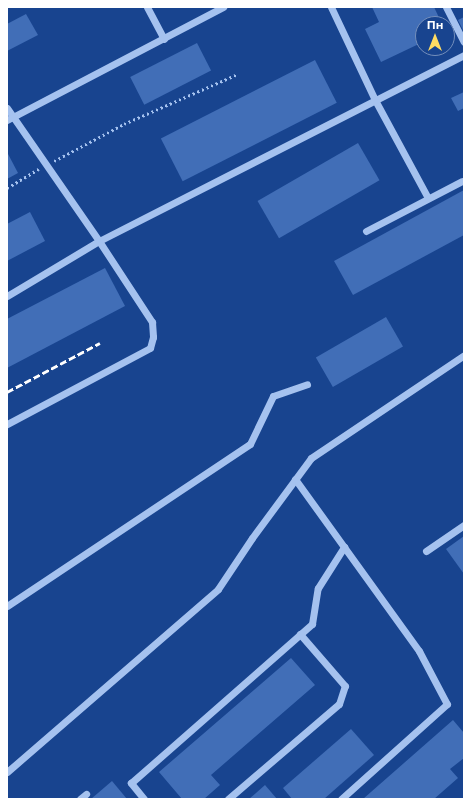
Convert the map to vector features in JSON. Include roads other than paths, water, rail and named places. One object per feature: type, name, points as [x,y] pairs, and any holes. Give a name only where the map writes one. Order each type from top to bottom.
[{"type":"lane","points":[[146,7],[164,38]]},
{"type":"lane","points":[[10,118],[223,7]]},
{"type":"lane","points":[[331,7],[375,100],[428,198]]},
{"type":"lane","points":[[446,7],[464,42]]},
{"type":"lane","points":[[7,296],[99,241],[464,55]]},
{"type":"lane","points":[[7,108],[10,118],[46,165],[99,241],[152,322],[153,337],[150,348],[7,424]]},
{"type":"lane","points":[[366,231],[462,181]]},
{"type":"lane","points":[[7,772],[218,589],[252,538],[311,458],[464,355]]},
{"type":"lane","points":[[7,606],[250,444],[273,396],[307,384]]},
{"type":"lane","points":[[295,479],[418,651],[447,704],[341,799]]},
{"type":"lane","points":[[426,551],[464,525]]},
{"type":"lane","points":[[144,799],[131,783],[312,624],[318,588],[344,547]]},
{"type":"lane","points":[[228,799],[338,704],[345,686],[300,634]]},
{"type":"lane","points":[[80,799],[86,794]]},
{"type":"railway","points":[[7,392],[100,343]]}]
